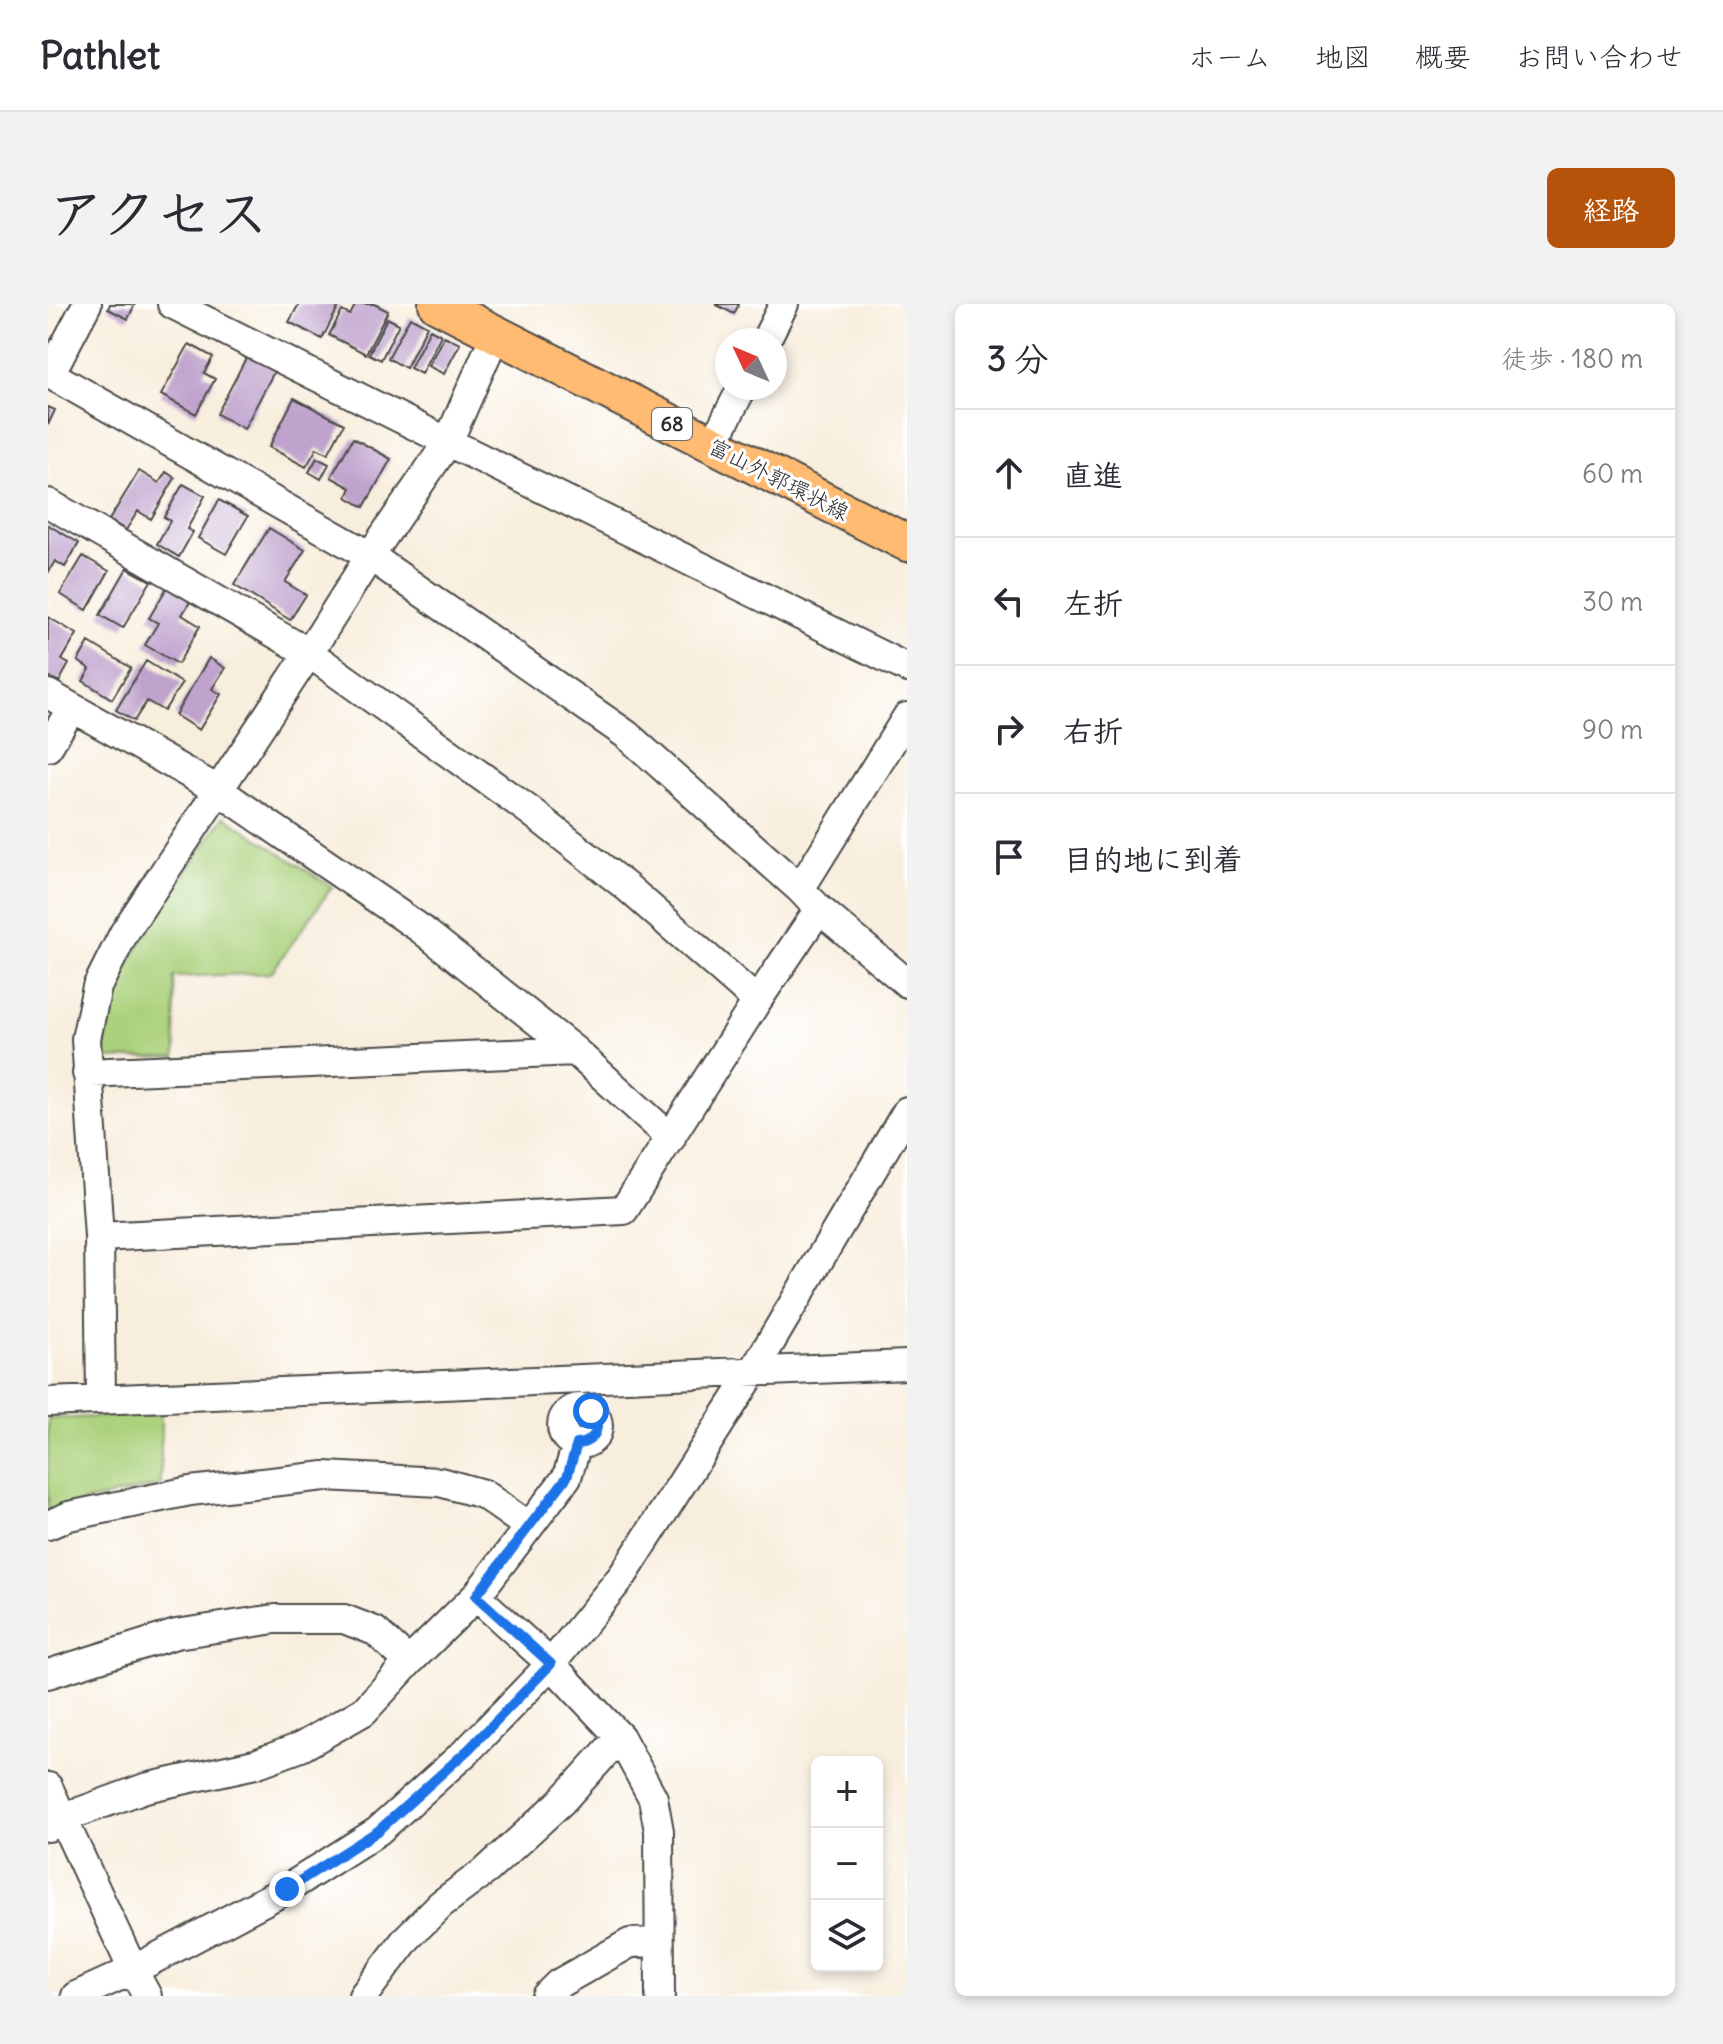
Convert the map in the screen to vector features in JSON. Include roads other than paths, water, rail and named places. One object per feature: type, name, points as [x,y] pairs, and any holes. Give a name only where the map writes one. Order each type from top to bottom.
[{"type":"main road","name":"富山外郭環状線","points":[[437,304],[907,543]]},
{"type":"street","points":[[87,304],[49,373],[370,556],[627,735],[907,983]]},
{"type":"street","points":[[172,304],[907,668]]},
{"type":"street","points":[[772,328],[784,304]]},
{"type":"street","points":[[101,1398],[99,1237],[86,1039],[97,987],[124,933],[448,442],[496,333]]},
{"type":"street","points":[[712,446],[736,400]]},
{"type":"street","points":[[48,503],[309,653],[530,811],[628,888],[757,1001]]},
{"type":"street","points":[[48,747],[60,701],[218,790],[421,929],[575,1051],[671,1138]]},
{"type":"street","points":[[99,1237],[624,1210],[757,1001],[907,717]]},
{"type":"street","points":[[87,1073],[575,1051]]},
{"type":"street","points":[[76,1996],[133,1970],[287,1889],[378,1831],[469,1749],[551,1664],[623,1575],[753,1372],[907,1111]]},
{"type":"street","points":[[48,1402],[907,1365]]},
{"type":"street","points":[[55,1822],[145,1788],[255,1764],[301,1747],[364,1711],[476,1596],[567,1477],[577,1444]]},
{"type":"street","points":[[48,1525],[69,1516],[190,1491],[325,1476],[440,1482],[483,1494],[529,1527]]},
{"type":"street","points":[[476,1596],[551,1664],[620,1737],[653,1798],[659,1831],[660,1996]]},
{"type":"street","points":[[48,1674],[176,1634],[275,1619],[344,1619],[375,1631],[409,1662]]},
{"type":"street","points":[[363,1996],[407,1938],[441,1904],[488,1869],[561,1802],[620,1737]]},
{"type":"street","points":[[48,1787],[55,1822],[147,1996]]},
{"type":"street","points":[[546,1996],[558,1984],[630,1943],[659,1942]]}]
